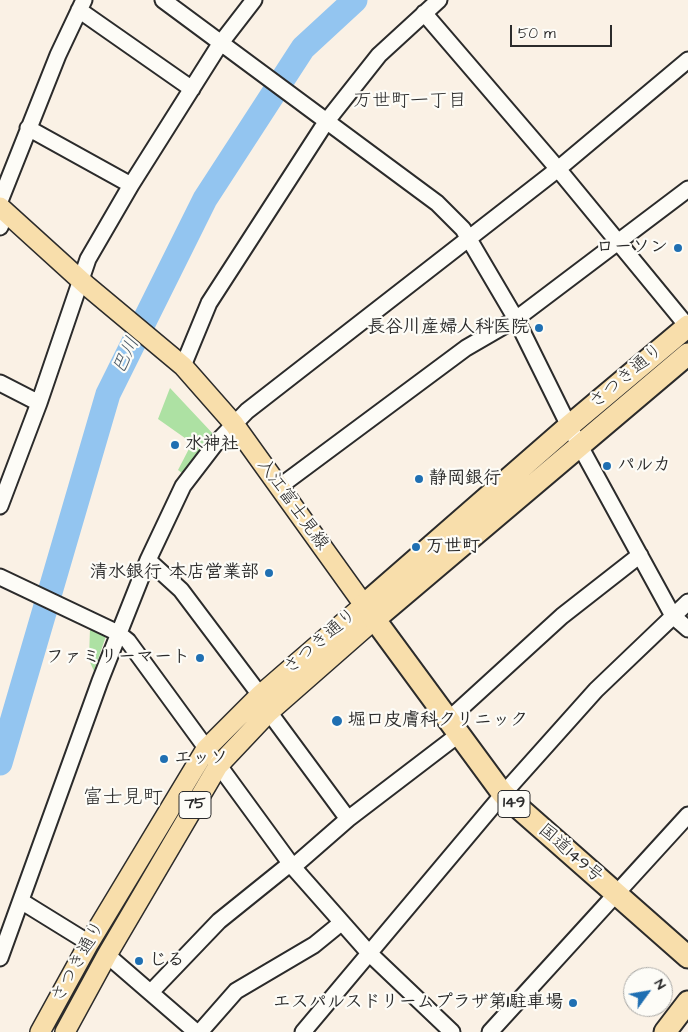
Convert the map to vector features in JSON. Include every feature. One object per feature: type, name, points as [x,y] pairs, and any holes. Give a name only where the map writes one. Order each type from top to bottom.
[{"type":"highway","name":"さつき通り","points":[[369,612],[569,426],[688,326]]},
{"type":"highway","name":"さつき通り","points":[[369,612],[580,447],[688,354]]},
{"type":"highway","name":"国道149号","points":[[369,612],[503,794],[688,957]]},
{"type":"highway","points":[[665,1032],[688,1002]]},
{"type":"main road","name":"入江富士見線","points":[[1,212],[180,363],[234,424],[369,612]]},
{"type":"main road","name":"さつき通り","points":[[40,1032],[89,942],[206,749],[260,694],[369,612]]},
{"type":"main road","name":"さつき通り","points":[[65,1032],[107,955],[218,766],[369,612]]},
{"type":"main road","points":[[89,942],[107,955]]},
{"type":"street","points":[[163,0],[437,203],[470,239],[516,319],[580,447],[673,616],[688,629]]},
{"type":"street","points":[[0,506],[83,282],[88,259],[130,185],[192,89],[254,0]]},
{"type":"street","points":[[180,363],[209,303],[323,120],[379,55],[439,0]]},
{"type":"street","points":[[1,212],[28,128],[82,5],[192,89]]},
{"type":"street","points":[[424,13],[558,169],[688,326]]},
{"type":"street","points":[[0,958],[118,633],[148,560],[184,486],[234,424],[247,411],[558,169],[688,60]]},
{"type":"street","points":[[28,128],[130,185]]},
{"type":"street","points":[[279,487],[466,348],[516,319],[688,189]]},
{"type":"street","points":[[0,383],[39,403]]},
{"type":"street","points":[[151,992],[219,921],[348,819],[453,727],[562,616],[640,555]]},
{"type":"street","points":[[148,560],[181,590],[260,694]]},
{"type":"street","points":[[0,577],[90,619],[118,633],[128,641],[292,865],[369,953],[452,1032]]},
{"type":"street","points":[[303,1032],[503,794],[596,690],[688,602]]},
{"type":"street","points":[[269,712],[348,819]]},
{"type":"street","points":[[490,1032],[688,815]]},
{"type":"street","points":[[21,901],[89,942]]},
{"type":"street","points":[[107,955],[195,1032],[236,991],[314,945],[341,923]]},
{"type":"green space","points":[[170,388],[216,437],[186,476],[178,470],[192,443],[158,419]]},
{"type":"green space","points":[[90,628],[106,636],[94,671],[89,660]]},
{"type":"waterway","name":"巴川","points":[[0,763],[108,394],[205,199],[303,48],[355,0]]},
{"type":"place","name":"ローソン","points":[[678,248]]},
{"type":"place","name":"長谷川産婦人科医院","points":[[539,328]]},
{"type":"place","name":"水神社","points":[[175,445]]},
{"type":"place","name":"パルカ","points":[[607,466]]},
{"type":"place","name":"静岡銀行","points":[[419,479]]},
{"type":"place","name":"万世町","points":[[416,547]]},
{"type":"place","name":"清水銀行 本店営業部","points":[[269,573]]},
{"type":"place","name":"ファミリーマート","points":[[200,658]]},
{"type":"place","name":"堀口皮膚科クリニック","points":[[337,721]]},
{"type":"place","name":"エッソ","points":[[164,759]]},
{"type":"place","name":"じる","points":[[139,961]]},
{"type":"place","name":"エスパルスドリームプラザ第1駐車場","points":[[573,1003]]},
{"type":"district","name":"万世町一丁目","points":[[410,102]]},
{"type":"district","name":"富士見町","points":[[123,799]]}]
